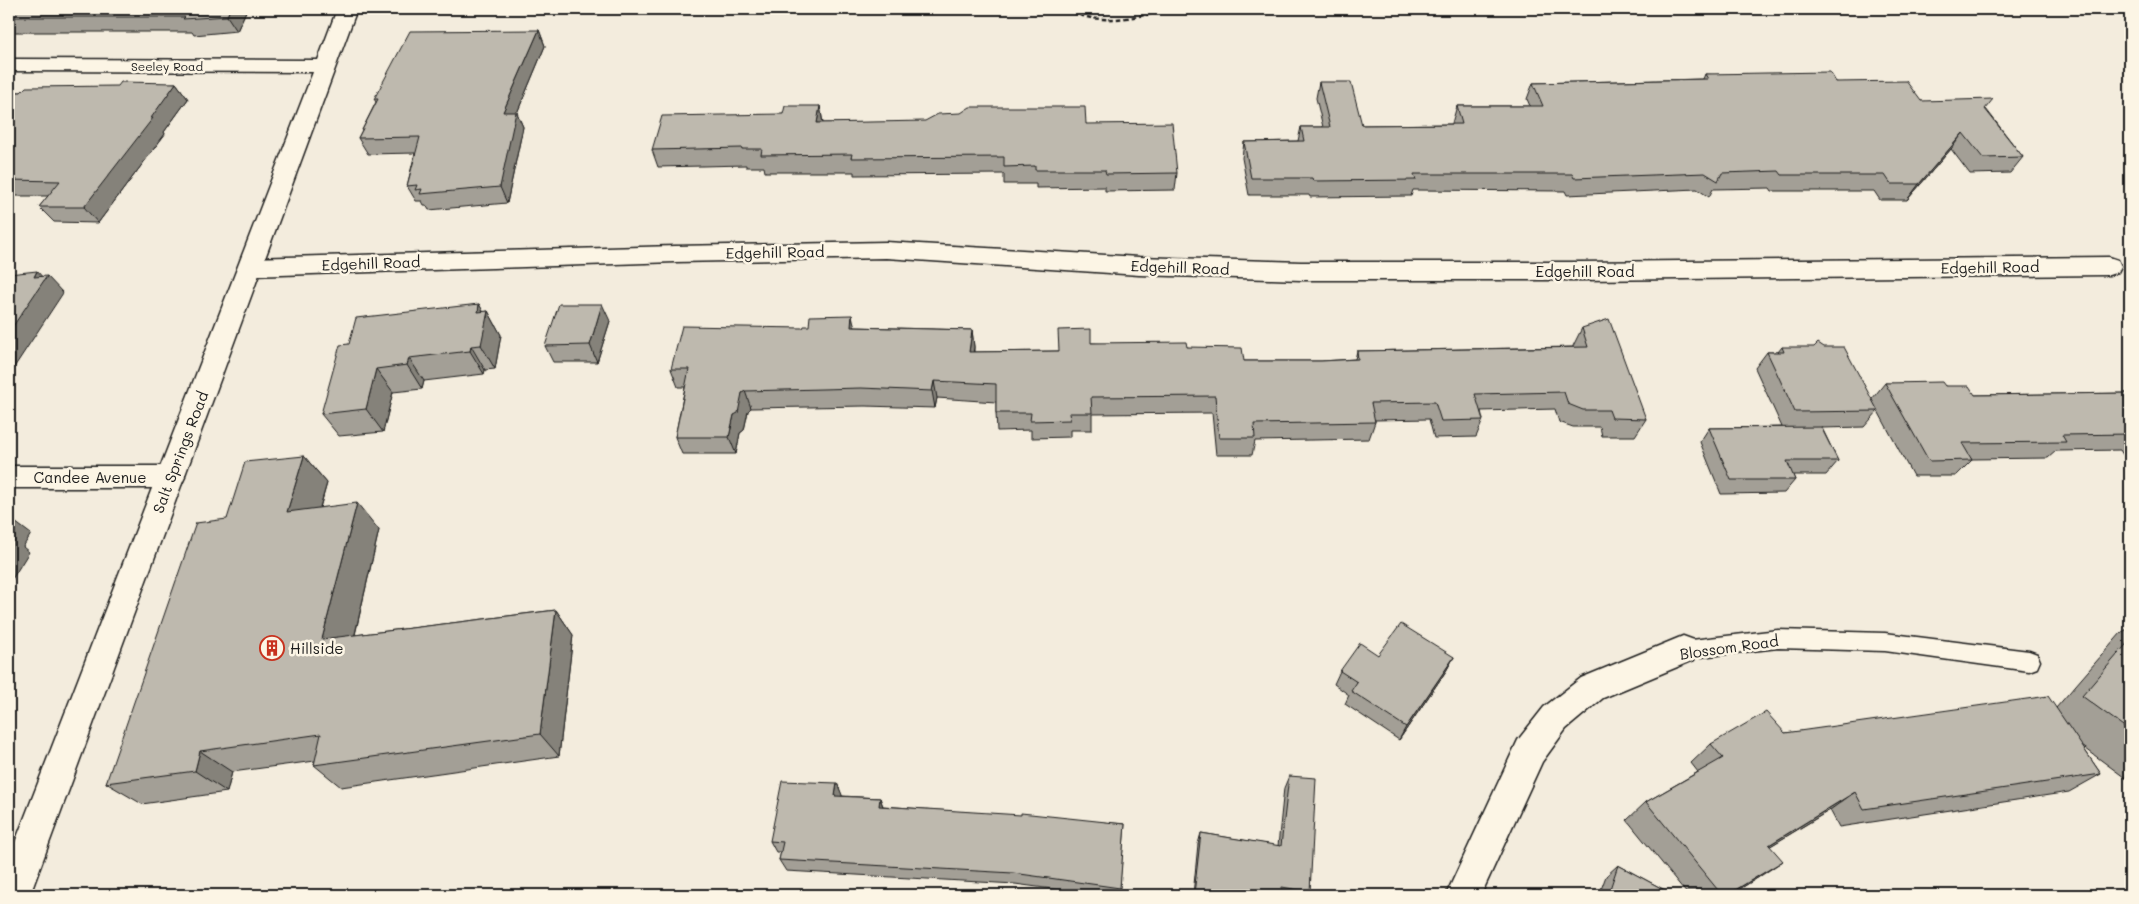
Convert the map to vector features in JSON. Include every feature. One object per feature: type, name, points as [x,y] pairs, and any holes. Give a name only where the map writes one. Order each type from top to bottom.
[{"type":"street","name":"Salt Springs Road","points":[[12,895],[347,9]]},
{"type":"street","name":"Seeley Road","points":[[9,66],[325,66]]},
{"type":"street","name":"Edgehill Road","points":[[251,267],[655,254],[886,250],[1139,266],[1301,271],[1590,271],[2109,266]]},
{"type":"street","name":"Candee Avenue","points":[[9,477],[170,477]]},
{"type":"street","name":"Blossom Road","points":[[1463,895],[1530,752],[1555,718],[1592,688],[1683,650]]},
{"type":"lane","name":"Blossom Road","points":[[1683,650],[1787,639],[1884,642],[2029,661]]},
{"type":"path","points":[[1066,9],[1095,20],[1109,20],[1167,11]]},
{"type":"building","points":[[9,9],[230,9],[227,16],[183,19],[185,17],[9,17]]},
{"type":"building","points":[[539,30],[503,112],[516,112],[500,187],[420,194],[422,189],[415,190],[417,185],[407,186],[420,137],[358,138],[378,99],[374,99],[410,31]]},
{"type":"building","points":[[1830,72],[1836,82],[1906,81],[1921,101],[1993,99],[1985,109],[2023,157],[1983,158],[1963,133],[1919,184],[1891,184],[1885,175],[1782,175],[1779,171],[1722,173],[1718,181],[1705,173],[1574,178],[1572,174],[1414,174],[1416,180],[1313,181],[1312,178],[1251,178],[1244,142],[1304,141],[1301,127],[1330,127],[1319,82],[1351,82],[1362,125],[1462,124],[1457,106],[1543,106],[1533,83],[1708,79],[1705,74]]},
{"type":"building","points":[[121,82],[176,83],[151,118],[153,118],[84,207],[39,207],[60,181],[9,180],[9,92],[21,92],[26,87],[118,86]]},
{"type":"building","points":[[785,106],[820,106],[817,123],[925,121],[938,114],[961,113],[970,107],[1085,107],[1086,124],[1172,123],[1177,173],[1106,174],[1105,170],[1035,170],[1035,166],[1004,167],[1004,157],[851,158],[852,154],[761,155],[762,149],[742,148],[652,150],[662,116],[783,114]]},
{"type":"building","points":[[37,271],[34,277],[47,276],[9,332],[9,274]]},
{"type":"building","points":[[479,304],[478,312],[488,311],[481,345],[471,346],[470,351],[409,358],[407,365],[376,369],[366,409],[321,414],[340,345],[349,344],[356,318]]},
{"type":"building","points":[[559,304],[602,304],[590,345],[545,346]]},
{"type":"building","points":[[852,315],[851,327],[972,330],[969,352],[1059,351],[1058,330],[1091,329],[1091,343],[1186,342],[1187,347],[1242,348],[1244,361],[1358,359],[1357,351],[1588,347],[1582,328],[1609,319],[1646,419],[1612,418],[1609,410],[1583,410],[1568,404],[1564,392],[1475,394],[1483,420],[1441,421],[1435,402],[1371,403],[1375,422],[1254,424],[1255,438],[1219,438],[1215,396],[1091,397],[1092,413],[1069,413],[1070,420],[1030,421],[1031,413],[996,413],[996,384],[934,381],[932,391],[861,388],[745,391],[742,393],[738,413],[734,415],[729,437],[675,437],[689,369],[671,369],[682,326],[803,328],[804,326],[809,326],[810,316]]},
{"type":"building","points":[[1818,343],[1824,347],[1844,347],[1878,411],[1795,412],[1767,352],[1784,352],[1782,347],[1814,347]]},
{"type":"building","points":[[1942,382],[1945,386],[1969,386],[1975,395],[2130,393],[2130,434],[2062,435],[2066,442],[1962,443],[1972,460],[1929,461],[1885,383]]},
{"type":"building","points":[[1821,427],[1838,461],[1787,461],[1795,480],[1731,480],[1709,428]]},
{"type":"building","name":"Hillside","points":[[304,456],[287,512],[357,503],[322,639],[556,610],[540,734],[314,765],[321,734],[200,751],[195,771],[106,783],[196,523],[227,519],[245,462]]},
{"type":"building","points":[[1401,624],[1454,657],[1406,727],[1351,691],[1357,682],[1340,671],[1360,643],[1378,655]]},
{"type":"building","points":[[2130,640],[2130,731],[2082,696]]},
{"type":"building","points":[[2048,696],[2101,774],[1864,809],[1855,792],[1769,845],[1783,861],[1727,895],[1722,895],[1646,802],[1723,758],[1711,744],[1766,712],[1785,733]]},
{"type":"building","points":[[1289,776],[1316,778],[1310,892],[1282,887],[1281,895],[1194,894],[1201,833],[1281,846]]},
{"type":"building","points":[[782,781],[837,783],[835,796],[880,798],[879,806],[1021,815],[1021,813],[1125,824],[1120,888],[1013,873],[779,860],[783,842],[770,841]]},
{"type":"building","points":[[1618,865],[1674,895],[1608,895]]},
{"type":"place","name":"Hillside","points":[[272,648]]}]
